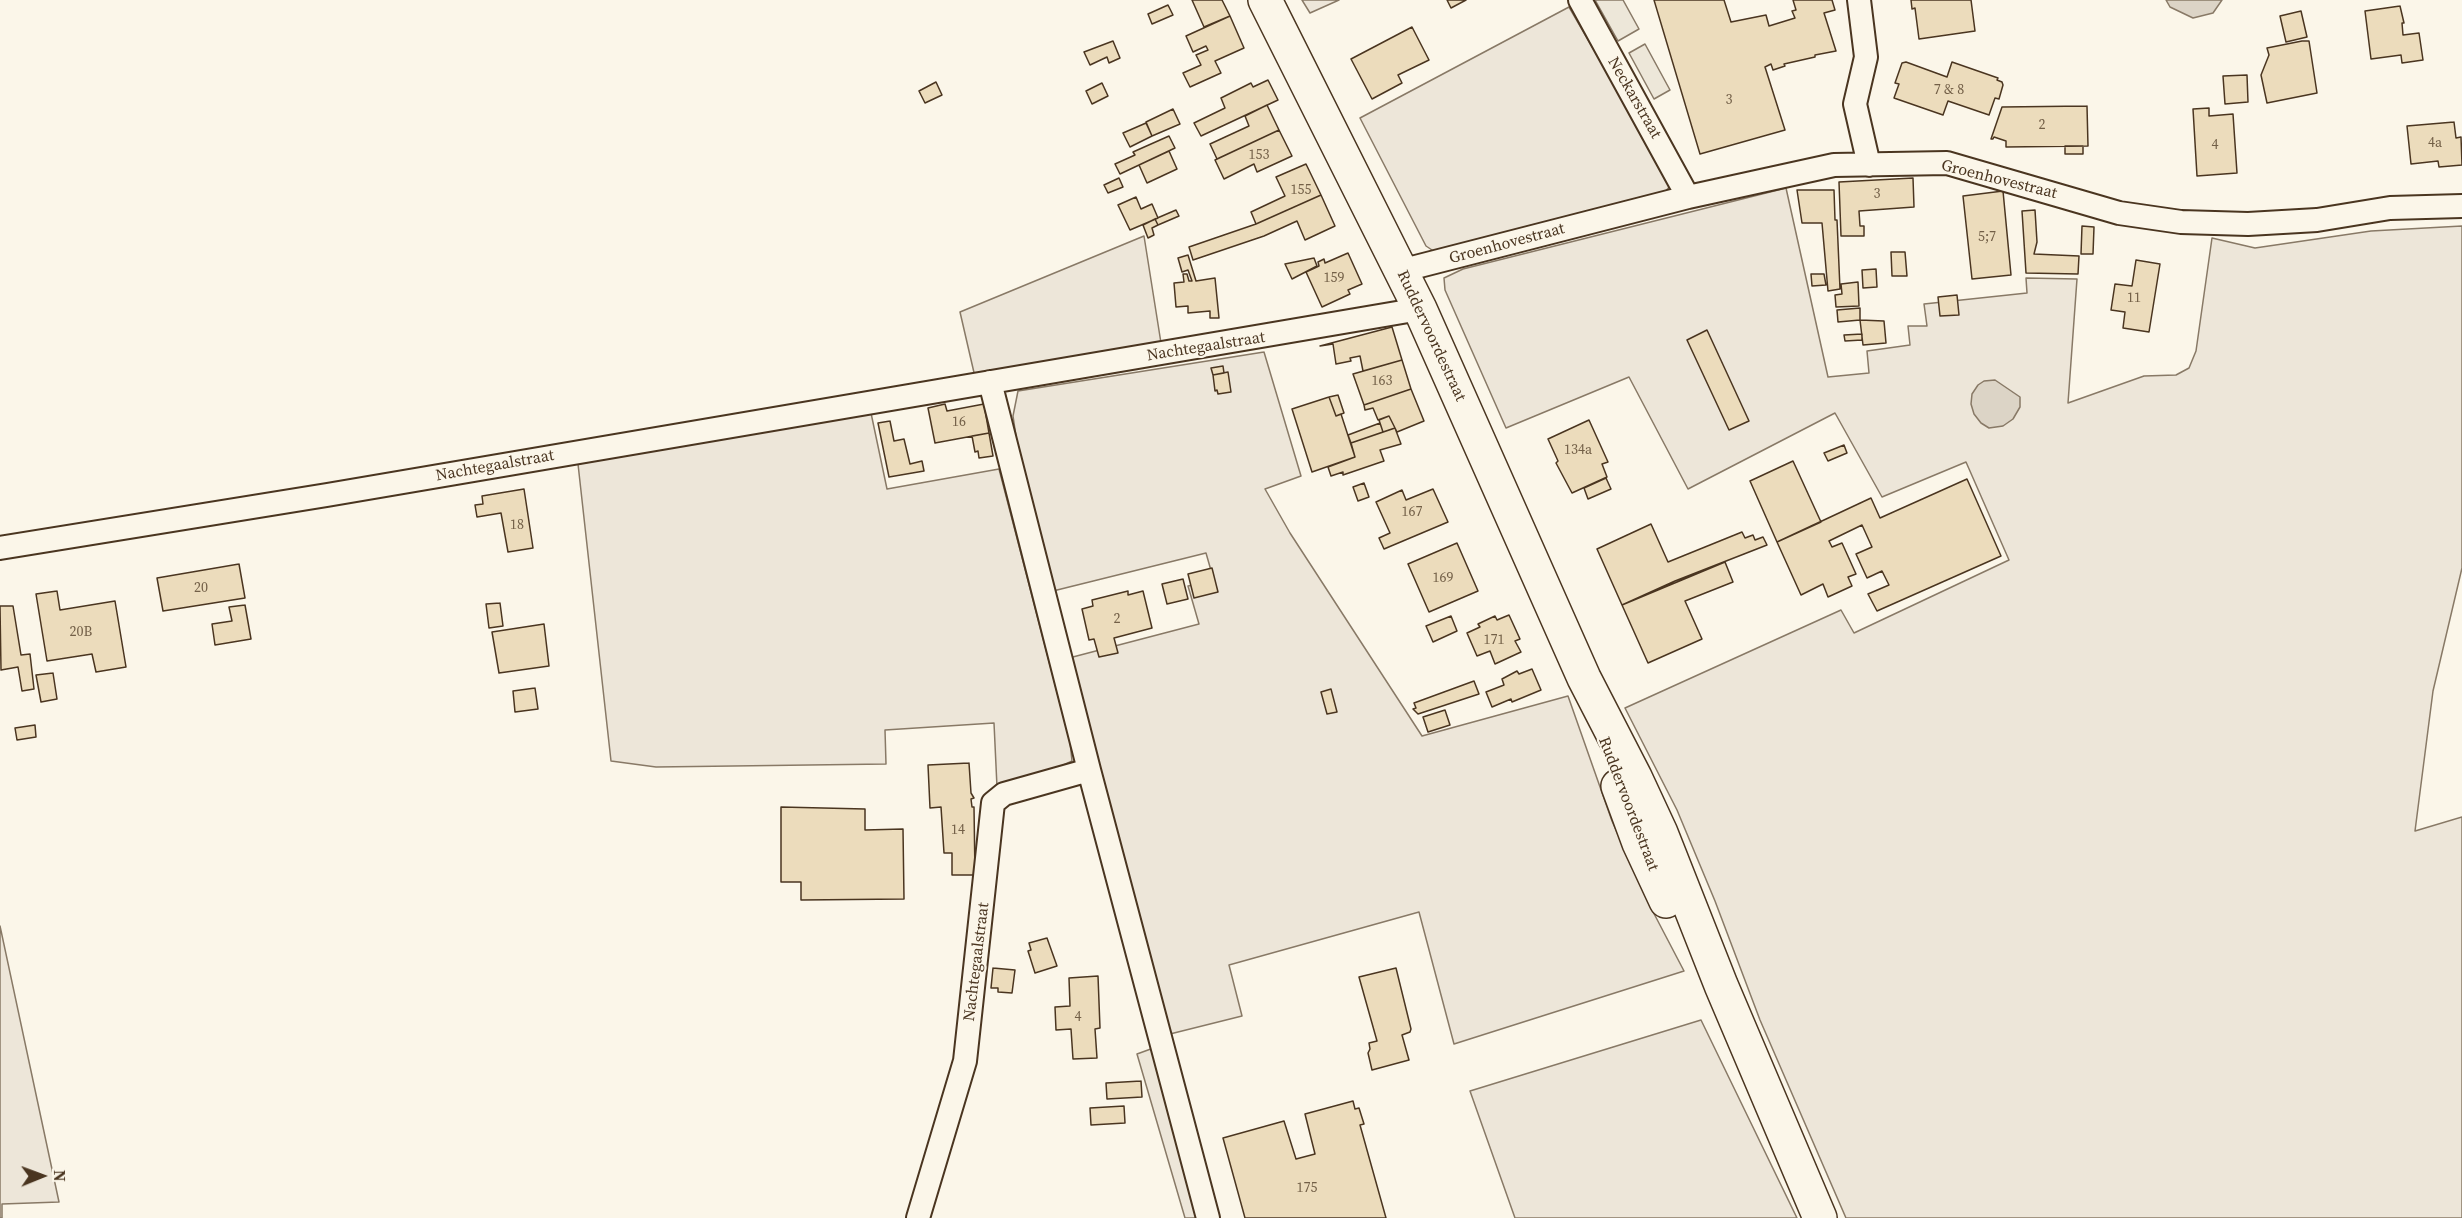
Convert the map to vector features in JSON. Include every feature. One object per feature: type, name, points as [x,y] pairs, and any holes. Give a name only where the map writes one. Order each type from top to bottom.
[{"type":"street","name":"Ruddervoordestraat","points":[[1265,0],[1420,309],[1584,678],[1617,783],[1639,843],[1668,904],[1721,985],[1820,1218]]},
{"type":"street","name":"Neckarstraat","points":[[1580,0],[1688,197]]},
{"type":"street","points":[[1859,0],[1866,57],[1855,104],[1869,165]]},
{"type":"street","name":"Groenhovestraat","points":[[1401,271],[1688,197],[1834,165],[1947,163],[2119,213],[2181,222],[2248,224],[2316,220],[2391,208],[2462,206]]},
{"type":"street","name":"Nachtegaalstraat","points":[[0,548],[1249,340],[1420,309]]},
{"type":"street","points":[[990,382],[1089,770],[1208,1218]]},
{"type":"street","name":"Nachtegaalstraat","points":[[918,1218],[965,1061],[993,803],[1004,794],[1089,770]]},
{"type":"shaded area","points":[[1302,0],[1339,0],[1310,13]]},
{"type":"shaded area","points":[[1595,0],[1623,0],[1639,29],[1618,41]]},
{"type":"shaded area","points":[[2166,0],[2222,0],[2213,13],[2193,18],[2170,7]]},
{"type":"shaded area","points":[[1569,7],[1672,184],[1663,194],[1435,252],[1426,246],[1360,118]]},
{"type":"shaded area","points":[[1645,44],[1670,90],[1654,99],[1629,53]]},
{"type":"shaded area","points":[[1786,188],[1828,377],[1869,373],[1867,351],[1910,345],[1908,326],[1927,326],[1924,304],[2027,293],[2026,278],[2077,279],[2068,403],[2144,376],[2176,375],[2189,368],[2196,351],[2212,238],[2255,248],[2371,231],[2462,226],[2462,568],[2433,691],[2415,831],[2462,817],[2462,1218],[1846,1218],[1760,1020],[1715,901],[1677,810],[1625,708],[1841,610],[1854,633],[2009,560],[1966,462],[1882,497],[1835,413],[1688,489],[1629,377],[1506,428],[1445,290],[1444,278],[1463,269]]},
{"type":"shaded area","points":[[1144,236],[1161,343],[975,377],[960,312]]},
{"type":"shaded area","points":[[1264,352],[1301,476],[1265,489],[1290,533],[1422,736],[1568,696],[1612,821],[1650,906],[1684,971],[1454,1044],[1419,912],[1229,965],[1242,1016],[1170,1034],[1069,658],[1199,624],[1188,586],[1214,581],[1206,553],[1049,592],[1023,483],[1013,416],[1018,391]]},
{"type":"shaded area","points":[[1995,380],[2020,397],[2020,407],[2013,419],[2003,426],[1989,428],[1981,423],[1974,414],[1971,404],[1972,394],[1984,381]]},
{"type":"shaded area","points":[[871,413],[887,489],[999,469],[1070,742],[1072,761],[1047,773],[997,787],[994,723],[885,730],[886,764],[656,767],[611,761],[578,464]]},
{"type":"shaded area","points":[[0,926],[59,1202],[2,1204],[2,1218],[0,1218]]},
{"type":"shaded area","points":[[1701,1020],[1797,1218],[1515,1218],[1470,1091]]},
{"type":"shaded area","points":[[1159,1046],[1206,1218],[1185,1218],[1137,1054]]},
{"type":"building","points":[[1192,0],[1222,0],[1230,16],[1204,27]]},
{"type":"building","points":[[1447,0],[1466,0],[1451,8]]},
{"type":"building","points":[[1654,0],[1724,0],[1731,22],[1766,15],[1769,26],[1795,18],[1792,11],[1796,10],[1793,0],[1832,0],[1835,10],[1824,13],[1836,51],[1784,64],[1785,66],[1773,70],[1771,64],[1765,67],[1785,130],[1700,154]]},
{"type":"building","points":[[1911,0],[1971,0],[1975,31],[1919,39],[1915,8],[1912,9]]},
{"type":"building","points":[[1168,5],[1173,15],[1152,24],[1148,14]]},
{"type":"building","points":[[2400,6],[2404,23],[2402,23],[2403,35],[2419,33],[2423,60],[2402,63],[2401,55],[2371,59],[2365,11]]},
{"type":"building","points":[[2301,11],[2307,37],[2286,42],[2280,16]]},
{"type":"building","points":[[1230,16],[1244,48],[1215,61],[1221,73],[1190,87],[1183,73],[1201,65],[1196,55],[1208,50],[1206,46],[1193,52],[1186,36]]},
{"type":"building","points":[[1412,27],[1429,60],[1398,75],[1402,83],[1372,99],[1351,59]]},
{"type":"building","points":[[1113,41],[1120,58],[1109,63],[1107,57],[1090,65],[1084,52]]},
{"type":"building","points":[[2309,41],[2317,93],[2267,103],[2261,75],[2269,55],[2267,48]]},
{"type":"building","points":[[1906,62],[1947,77],[1952,62],[1998,78],[1997,80],[2003,85],[1999,99],[1995,98],[1989,115],[1948,101],[1943,115],[1894,98],[1899,84],[1895,83],[1902,63]]},
{"type":"building","points":[[2247,75],[2248,102],[2225,104],[2223,76]]},
{"type":"building","points":[[1268,80],[1278,100],[1201,136],[1194,123],[1225,108],[1221,98],[1251,83],[1253,87]]},
{"type":"building","points":[[936,82],[942,95],[925,103],[919,91]]},
{"type":"building","points":[[1102,83],[1108,96],[1092,104],[1086,91]]},
{"type":"building","points":[[1267,105],[1279,130],[1217,159],[1210,144],[1249,126],[1245,116]]},
{"type":"building","points":[[2087,106],[2088,146],[2006,147],[2006,141],[1994,137],[1991,139],[2002,107]]},
{"type":"building","points":[[2209,108],[2209,116],[2233,114],[2237,173],[2197,176],[2193,109]]},
{"type":"building","points":[[1173,109],[1180,124],[1152,136],[1146,122]]},
{"type":"building","points":[[2454,122],[2456,138],[2461,137],[2462,165],[2439,167],[2438,161],[2411,164],[2407,126]]},
{"type":"building","points":[[1146,123],[1152,136],[1130,147],[1123,133]]},
{"type":"building","points":[[1279,130],[1292,156],[1257,172],[1254,164],[1224,179],[1215,160]]},
{"type":"building","points":[[1169,136],[1175,148],[1120,174],[1115,164],[1135,155],[1133,152]]},
{"type":"building","points":[[2065,146],[2083,146],[2083,154],[2065,154]]},
{"type":"building","points":[[1169,151],[1177,169],[1147,183],[1139,165]]},
{"type":"building","points":[[1306,164],[1321,195],[1256,224],[1251,212],[1285,196],[1276,177]]},
{"type":"building","points":[[1119,178],[1123,187],[1108,193],[1104,185]]},
{"type":"building","points":[[1913,178],[1914,207],[1859,211],[1860,226],[1864,226],[1864,236],[1841,236],[1839,182]]},
{"type":"building","points":[[1797,190],[1834,190],[1840,289],[1828,291],[1822,223],[1802,223]]},
{"type":"building","points":[[2003,191],[2011,275],[1972,279],[1963,196]]},
{"type":"building","points":[[1321,195],[1335,226],[1305,240],[1297,221],[1264,236],[1193,260],[1189,247],[1256,224]]},
{"type":"building","points":[[1136,197],[1141,209],[1152,204],[1158,218],[1130,230],[1118,205]]},
{"type":"building","points":[[1176,210],[1179,216],[1158,225],[1155,219]]},
{"type":"building","points":[[2035,210],[2037,242],[2034,254],[2079,256],[2078,274],[2026,273],[2022,211]]},
{"type":"building","points":[[1155,219],[1158,225],[1152,228],[1154,235],[1148,238],[1143,225]]},
{"type":"building","points":[[2082,226],[2094,227],[2093,254],[2081,254]]},
{"type":"building","points":[[1891,252],[1905,252],[1907,276],[1892,276]]},
{"type":"building","points":[[1348,253],[1362,284],[1348,290],[1350,294],[1322,307],[1306,272],[1319,266],[1318,262],[1324,259],[1325,263]]},
{"type":"building","points":[[1188,255],[1196,281],[1215,278],[1219,318],[1210,318],[1210,311],[1188,313],[1188,306],[1176,307],[1174,283],[1184,282],[1183,274],[1187,274],[1189,281],[1192,281],[1188,270],[1182,272],[1178,258]]},
{"type":"building","points":[[1314,258],[1317,266],[1292,279],[1285,264]]},
{"type":"building","points":[[2136,260],[2160,264],[2149,332],[2123,328],[2125,312],[2111,310],[2115,284],[2132,286]]},
{"type":"building","points":[[1876,269],[1877,287],[1863,288],[1862,270]]},
{"type":"building","points":[[1811,274],[1824,274],[1826,285],[1812,286]]},
{"type":"building","points":[[1858,282],[1859,306],[1836,307],[1835,295],[1842,294],[1841,284]]},
{"type":"building","points":[[1957,295],[1959,315],[1940,316],[1938,297]]},
{"type":"building","points":[[1860,308],[1860,320],[1838,322],[1837,310]]},
{"type":"building","points":[[1860,320],[1884,321],[1886,343],[1863,345]]},
{"type":"building","points":[[1392,327],[1402,360],[1363,371],[1360,356],[1350,358],[1351,361],[1336,364],[1333,344],[1320,346]]},
{"type":"building","points":[[1707,330],[1749,421],[1729,430],[1687,340]]},
{"type":"building","points":[[1862,334],[1862,340],[1845,341],[1844,335]]},
{"type":"building","points":[[1402,360],[1411,389],[1364,405],[1353,374]]},
{"type":"building","points":[[1223,366],[1224,373],[1213,375],[1211,368]]},
{"type":"building","points":[[1228,372],[1231,392],[1218,394],[1217,390],[1215,391],[1213,375]]},
{"type":"building","points":[[1411,389],[1424,421],[1397,432],[1389,416],[1378,420],[1373,408],[1365,410],[1364,405]]},
{"type":"building","points":[[1338,395],[1344,413],[1336,416],[1329,397]]},
{"type":"building","points":[[1329,397],[1336,416],[1341,414],[1355,457],[1312,472],[1292,409]]},
{"type":"building","points":[[945,404],[947,411],[984,404],[989,433],[935,443],[928,408]]},
{"type":"building","points":[[1389,416],[1395,428],[1383,432],[1379,420]]},
{"type":"building","points":[[1589,420],[1608,462],[1602,464],[1607,477],[1572,493],[1556,463],[1558,461],[1548,439]]},
{"type":"building","points":[[890,421],[894,441],[904,439],[910,464],[922,461],[924,471],[889,477],[878,423]]},
{"type":"building","points":[[1380,423],[1383,432],[1351,443],[1348,435]]},
{"type":"building","points":[[1395,428],[1401,444],[1380,450],[1384,461],[1343,475],[1343,472],[1331,476],[1328,467],[1355,457],[1351,443]]},
{"type":"building","points":[[989,433],[993,456],[979,458],[978,451],[975,452],[972,436]]},
{"type":"building","points":[[1844,445],[1847,453],[1828,461],[1824,453]]},
{"type":"building","points":[[1793,461],[1821,522],[1777,542],[1750,481]]},
{"type":"building","points":[[1606,478],[1611,489],[1588,499],[1584,488]]},
{"type":"building","points":[[1967,479],[2001,556],[1877,611],[1868,594],[1889,585],[1882,571],[1867,578],[1856,554],[1872,547],[1862,525],[1829,541],[1832,547],[1842,543],[1856,574],[1848,577],[1852,586],[1828,597],[1823,584],[1801,595],[1777,542],[1871,498],[1880,518]]},
{"type":"building","points":[[1364,483],[1369,497],[1358,501],[1353,487]]},
{"type":"building","points":[[524,489],[533,548],[508,552],[501,513],[477,517],[475,505],[483,504],[482,496]]},
{"type":"building","points":[[1433,489],[1448,522],[1384,549],[1379,538],[1390,533],[1376,502],[1402,490],[1406,500]]},
{"type":"building","points":[[1651,524],[1668,562],[1742,532],[1745,538],[1753,535],[1755,540],[1763,537],[1767,545],[1675,581],[1622,605],[1597,549]]},
{"type":"building","points":[[1457,543],[1478,591],[1429,612],[1408,564]]},
{"type":"building","points":[[1725,562],[1733,582],[1685,601],[1702,639],[1648,663],[1622,605]]},
{"type":"building","points":[[239,564],[245,598],[163,611],[157,578]]},
{"type":"building","points":[[1212,568],[1218,592],[1194,598],[1188,574]]},
{"type":"building","points":[[1183,579],[1188,599],[1167,604],[1162,584]]},
{"type":"building","points":[[57,591],[60,610],[115,601],[126,667],[96,672],[92,654],[47,661],[36,594]]},
{"type":"building","points":[[1128,591],[1128,595],[1143,591],[1152,628],[1114,638],[1118,653],[1099,657],[1094,639],[1089,640],[1082,609],[1093,606],[1092,600]]},
{"type":"building","points":[[500,603],[503,626],[489,628],[486,604]]},
{"type":"building","points":[[245,605],[251,639],[215,645],[212,624],[232,621],[229,607]]},
{"type":"building","points":[[0,606],[13,606],[21,655],[30,654],[34,689],[22,691],[18,667],[1,670]]},
{"type":"building","points":[[1509,615],[1520,639],[1515,641],[1521,652],[1495,664],[1490,651],[1477,656],[1467,633],[1480,627],[1478,624],[1495,616],[1497,620]]},
{"type":"building","points":[[1451,616],[1457,631],[1433,642],[1426,626]]},
{"type":"building","points":[[544,624],[549,666],[499,673],[492,632]]},
{"type":"building","points":[[1532,669],[1541,690],[1512,702],[1511,699],[1492,707],[1486,692],[1504,685],[1502,679],[1517,671],[1519,674]]},
{"type":"building","points":[[53,673],[57,699],[41,702],[36,675]]},
{"type":"building","points":[[1474,681],[1479,694],[1418,714],[1413,709],[1416,708],[1414,703]]},
{"type":"building","points":[[535,688],[538,709],[515,712],[513,691]]},
{"type":"building","points":[[1331,689],[1337,712],[1327,714],[1321,692]]},
{"type":"building","points":[[1445,710],[1450,725],[1428,732],[1423,717]]},
{"type":"building","points":[[35,725],[36,737],[17,740],[15,728]]},
{"type":"building","points":[[969,763],[971,793],[974,798],[971,799],[972,807],[974,807],[975,875],[952,875],[952,853],[944,853],[941,807],[930,808],[928,765]]},
{"type":"building","points":[[781,807],[865,809],[865,830],[903,829],[904,899],[801,900],[801,882],[781,882]]},
{"type":"building","points":[[1047,938],[1057,966],[1035,973],[1028,951],[1031,950],[1029,943]]},
{"type":"building","points":[[993,968],[1015,970],[1012,993],[998,992],[998,988],[991,988]]},
{"type":"building","points":[[1396,968],[1411,1029],[1410,1032],[1402,1035],[1409,1060],[1372,1070],[1368,1053],[1369,1043],[1377,1041],[1359,977]]},
{"type":"building","points":[[1098,976],[1100,1028],[1095,1029],[1097,1058],[1073,1059],[1071,1029],[1056,1030],[1055,1007],[1070,1006],[1069,978]]},
{"type":"building","points":[[1141,1081],[1142,1097],[1107,1099],[1106,1083]]},
{"type":"building","points":[[1353,1101],[1355,1109],[1359,1108],[1364,1124],[1360,1125],[1386,1218],[1245,1218],[1223,1138],[1284,1121],[1296,1159],[1315,1154],[1305,1114]]},
{"type":"building","points":[[1124,1106],[1125,1123],[1091,1125],[1090,1108]]}]
